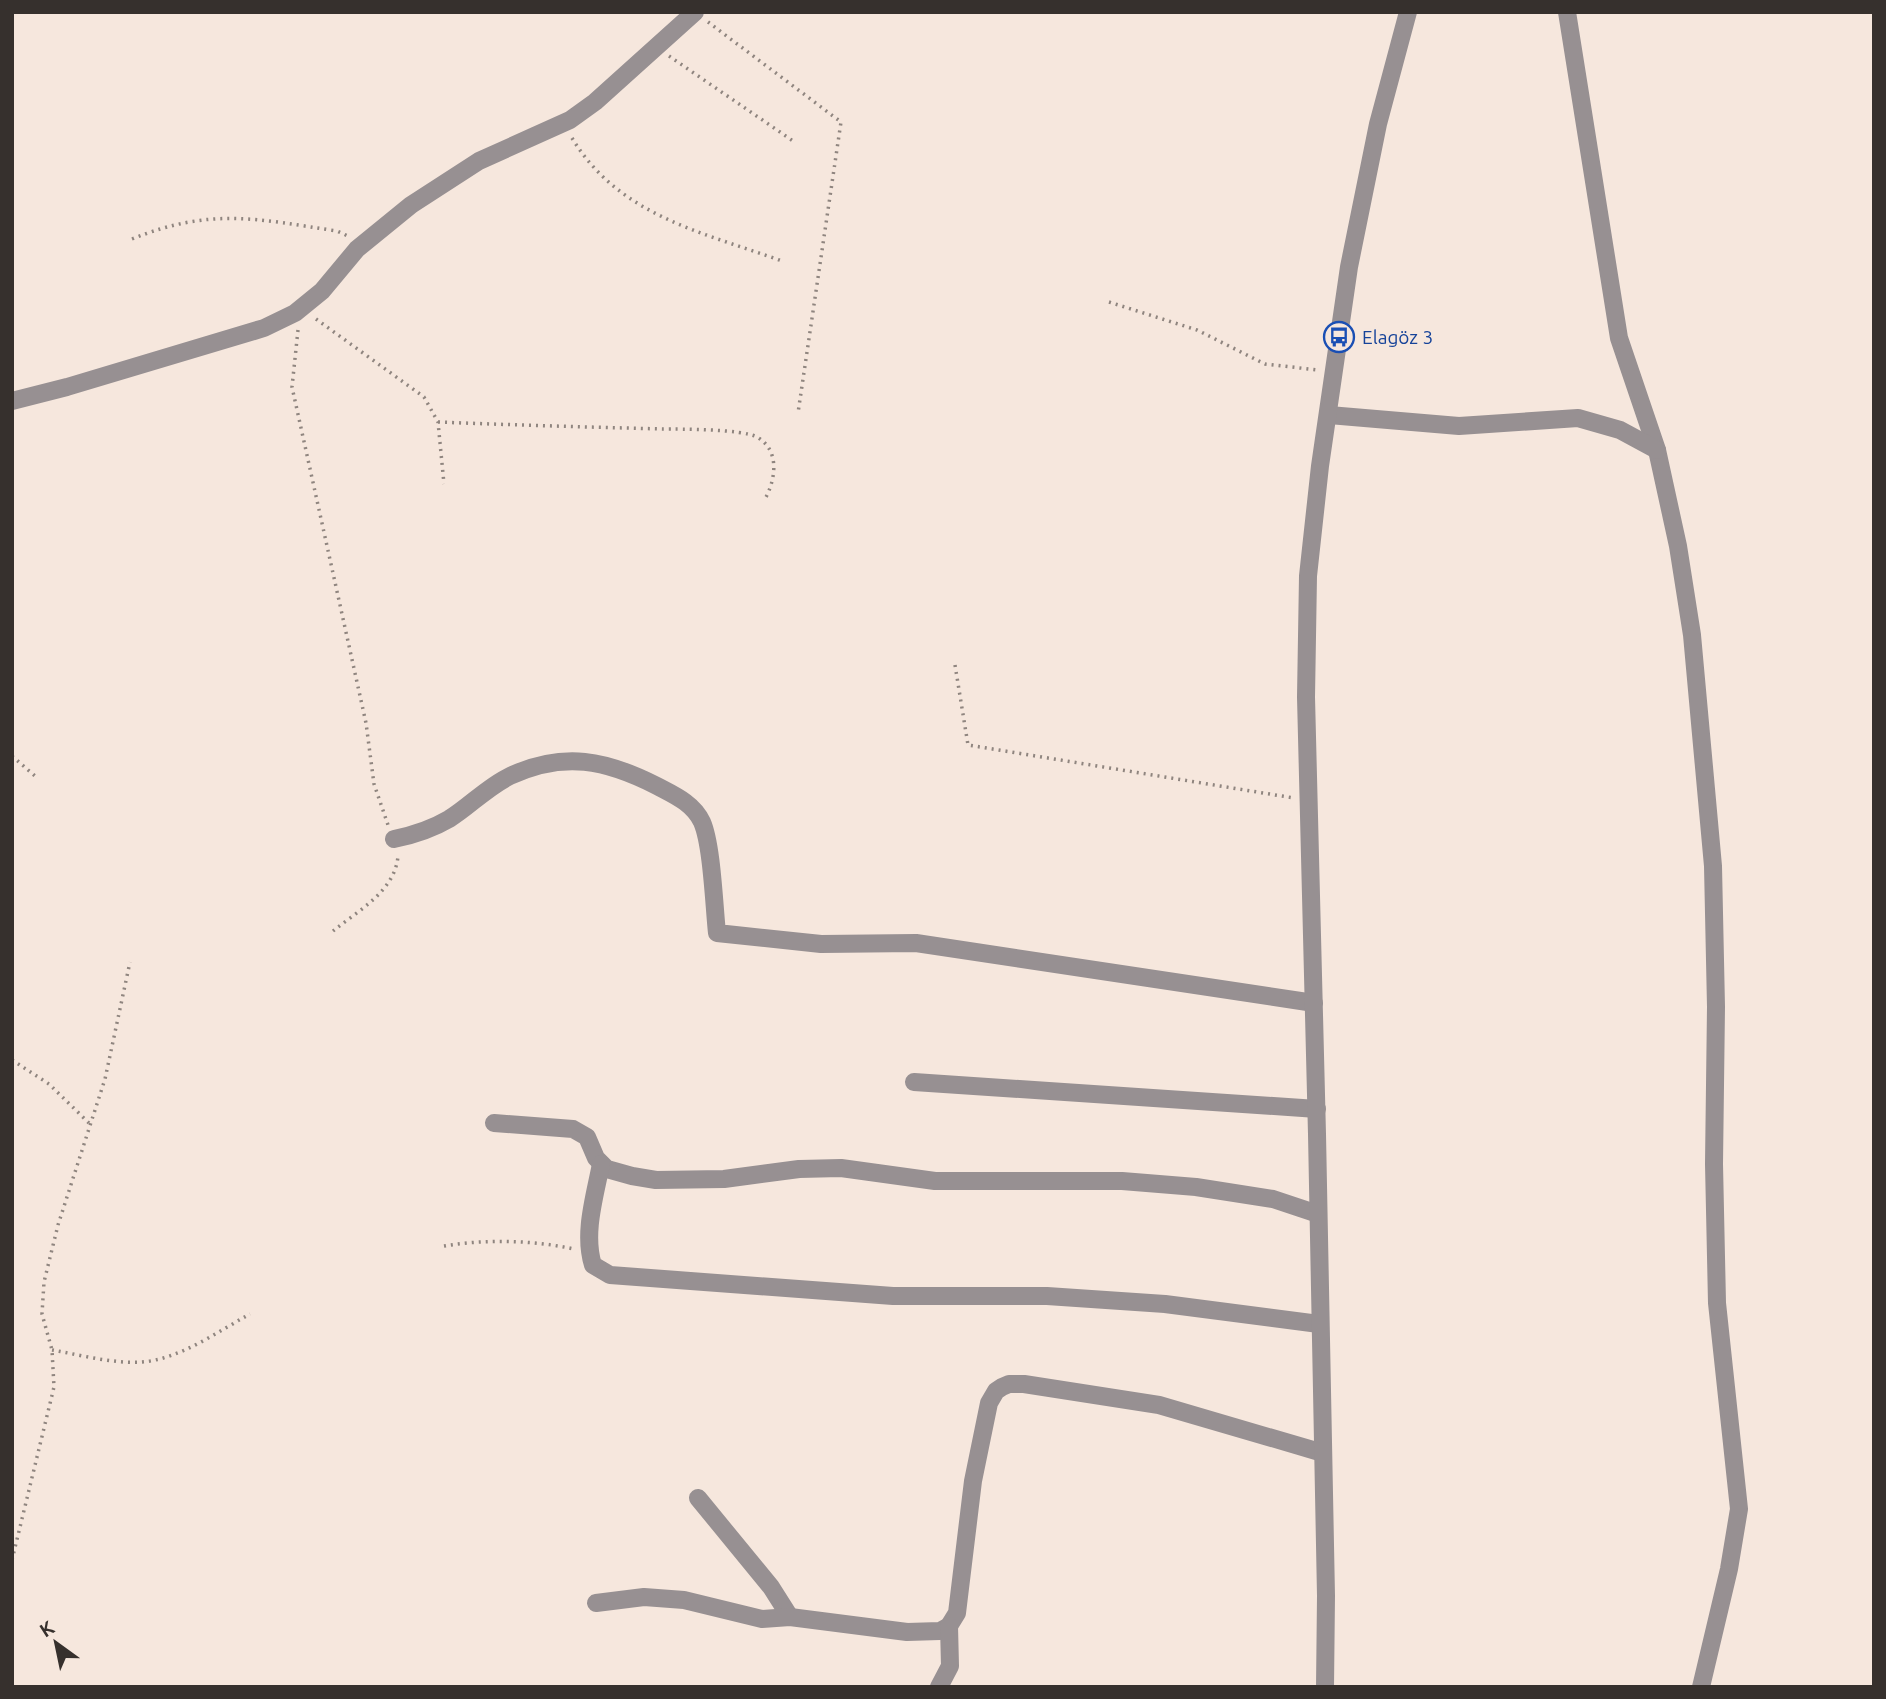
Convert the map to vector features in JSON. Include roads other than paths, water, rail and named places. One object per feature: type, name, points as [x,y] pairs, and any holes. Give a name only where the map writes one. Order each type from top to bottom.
[{"type":"street","points":[[12,401],[264,328],[301,309],[322,291],[363,243],[411,205],[455,175],[505,148],[564,124],[595,102],[695,12]]},
{"type":"street","points":[[1325,1687],[1317,1108],[1306,661],[1308,576],[1314,507],[1362,195],[1408,12]]},
{"type":"street","points":[[1567,12],[1619,338],[1657,450],[1678,546],[1692,635],[1713,866],[1717,1303],[1739,1509],[1729,1569],[1701,1687]]},
{"type":"street","points":[[1329,415],[1459,426],[1578,418],[1620,430],[1657,450]]},
{"type":"street","points":[[394,839],[435,827],[491,786],[534,766],[569,760],[605,765],[627,771],[678,797],[696,813],[706,835],[717,933],[821,944],[916,943],[1314,1003]]},
{"type":"street","points":[[915,1082],[1235,1105],[1317,1108]]},
{"type":"street","points":[[494,1123],[573,1129],[587,1137],[601,1164],[614,1171],[656,1180],[724,1179],[799,1169],[841,1168],[935,1181],[1122,1181],[1196,1187],[1273,1199],[1318,1214]]},
{"type":"street","points":[[601,1164],[591,1218],[589,1251],[593,1265],[610,1275],[893,1296],[1047,1296],[1166,1304],[1319,1324]]},
{"type":"street","points":[[939,1687],[950,1666],[949,1626],[957,1613],[974,1481],[989,1403],[1002,1387],[1016,1383],[1160,1405],[1323,1453]]},
{"type":"street","points":[[698,1498],[771,1587],[790,1617]]},
{"type":"street","points":[[596,1603],[644,1597],[684,1600],[762,1619],[790,1617],[931,1633],[949,1626]]},
{"type":"place","name":"Elagöz 3","points":[[1339,337]]}]
